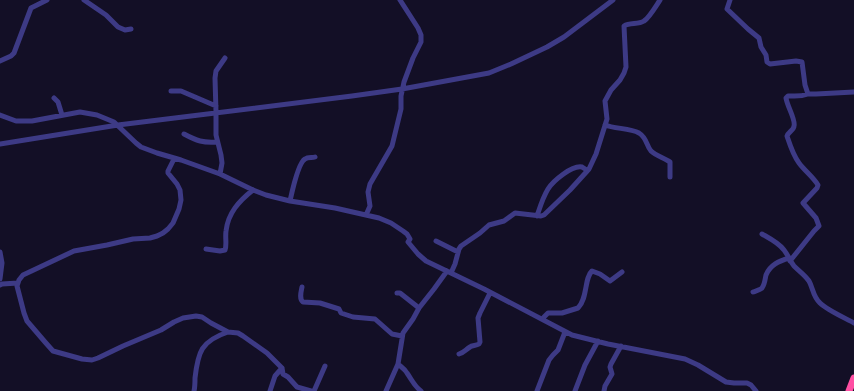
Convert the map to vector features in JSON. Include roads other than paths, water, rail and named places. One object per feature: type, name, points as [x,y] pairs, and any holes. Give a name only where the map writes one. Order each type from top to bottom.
[{"type":"highway","points":[[849,391],[854,378]]},
{"type":"street","points":[[0,61],[14,53],[31,8],[47,0]]},
{"type":"street","points":[[84,0],[106,15],[118,27],[125,30],[130,29]]},
{"type":"street","points":[[366,215],[370,206],[368,192],[370,184],[392,146],[401,109],[402,89],[408,70],[422,39],[418,28],[400,0]]},
{"type":"street","points":[[0,144],[118,125],[402,89],[489,73],[547,48],[613,0]]},
{"type":"street","points":[[386,391],[398,364],[402,336],[418,311],[418,308],[455,264],[461,246],[489,225],[504,221],[515,213],[537,216],[544,215],[588,170],[596,154],[605,125],[607,115],[605,101],[611,90],[620,80],[626,67],[624,26],[645,20],[660,0]]},
{"type":"street","points":[[730,0],[727,9],[759,38],[761,47],[766,55],[767,62],[770,64],[796,61],[802,62],[805,85],[808,94]]},
{"type":"street","points":[[220,174],[222,163],[216,135],[214,78],[216,71],[225,58]]},
{"type":"street","points":[[171,91],[181,91],[216,106]]},
{"type":"street","points":[[753,292],[763,286],[770,268],[777,263],[790,259],[819,226],[816,218],[803,203],[818,186],[794,155],[787,136],[787,134],[794,128],[794,124],[786,98],[788,96],[801,97],[808,94],[854,92]]},
{"type":"street","points":[[54,98],[58,102],[62,115]]},
{"type":"street","points":[[0,115],[16,121],[26,121],[44,120],[62,115],[86,112],[111,120],[141,147],[220,174],[266,195],[290,201],[335,208],[379,218],[392,223],[407,234],[410,239],[408,242],[426,261],[572,335],[685,359],[726,382],[747,383],[756,391]]},
{"type":"street","points":[[605,125],[633,131],[641,135],[652,151],[670,162],[670,177]]},
{"type":"street","points":[[184,134],[207,143],[218,142]]},
{"type":"street","points":[[174,158],[168,173],[180,190],[181,200],[173,223],[168,229],[163,233],[150,238],[133,239],[74,251],[23,275],[17,286],[20,301],[27,321],[54,350],[82,359],[92,360],[161,330],[183,318],[196,316],[202,317],[228,332],[238,333],[249,340],[267,353],[282,368],[283,374],[288,377],[297,387],[313,391],[325,366]]},
{"type":"street","points":[[290,201],[302,163],[306,158],[315,158]]},
{"type":"street","points":[[537,216],[548,189],[557,180],[574,168],[582,167],[588,170]]},
{"type":"street","points":[[206,249],[220,251],[224,250],[226,246],[227,223],[236,205],[253,190]]},
{"type":"street","points":[[762,234],[784,249],[794,266],[810,282],[815,298],[824,307],[854,323]]},
{"type":"street","points":[[436,241],[458,252]]},
{"type":"street","points":[[0,252],[2,263],[0,279]]},
{"type":"street","points":[[543,320],[548,314],[562,313],[580,307],[585,294],[589,274],[592,271],[600,274],[610,281],[622,272]]},
{"type":"street","points":[[0,285],[18,283]]},
{"type":"street","points":[[302,287],[302,302],[320,303],[339,309],[341,313],[353,318],[375,319],[392,334],[402,336]]},
{"type":"street","points":[[397,293],[400,293],[418,308]]},
{"type":"street","points":[[459,354],[464,353],[471,346],[476,346],[479,344],[478,318],[490,293]]},
{"type":"street","points":[[194,391],[198,361],[202,348],[209,340],[228,332]]},
{"type":"street","points":[[537,391],[549,360],[558,350],[565,332]]},
{"type":"street","points":[[575,391],[585,365],[598,341]]},
{"type":"street","points":[[604,391],[604,386],[612,374],[610,367],[611,364],[621,346]]},
{"type":"street","points":[[398,364],[408,374],[413,384],[421,391]]},
{"type":"street","points":[[270,391],[275,376],[282,368]]}]
